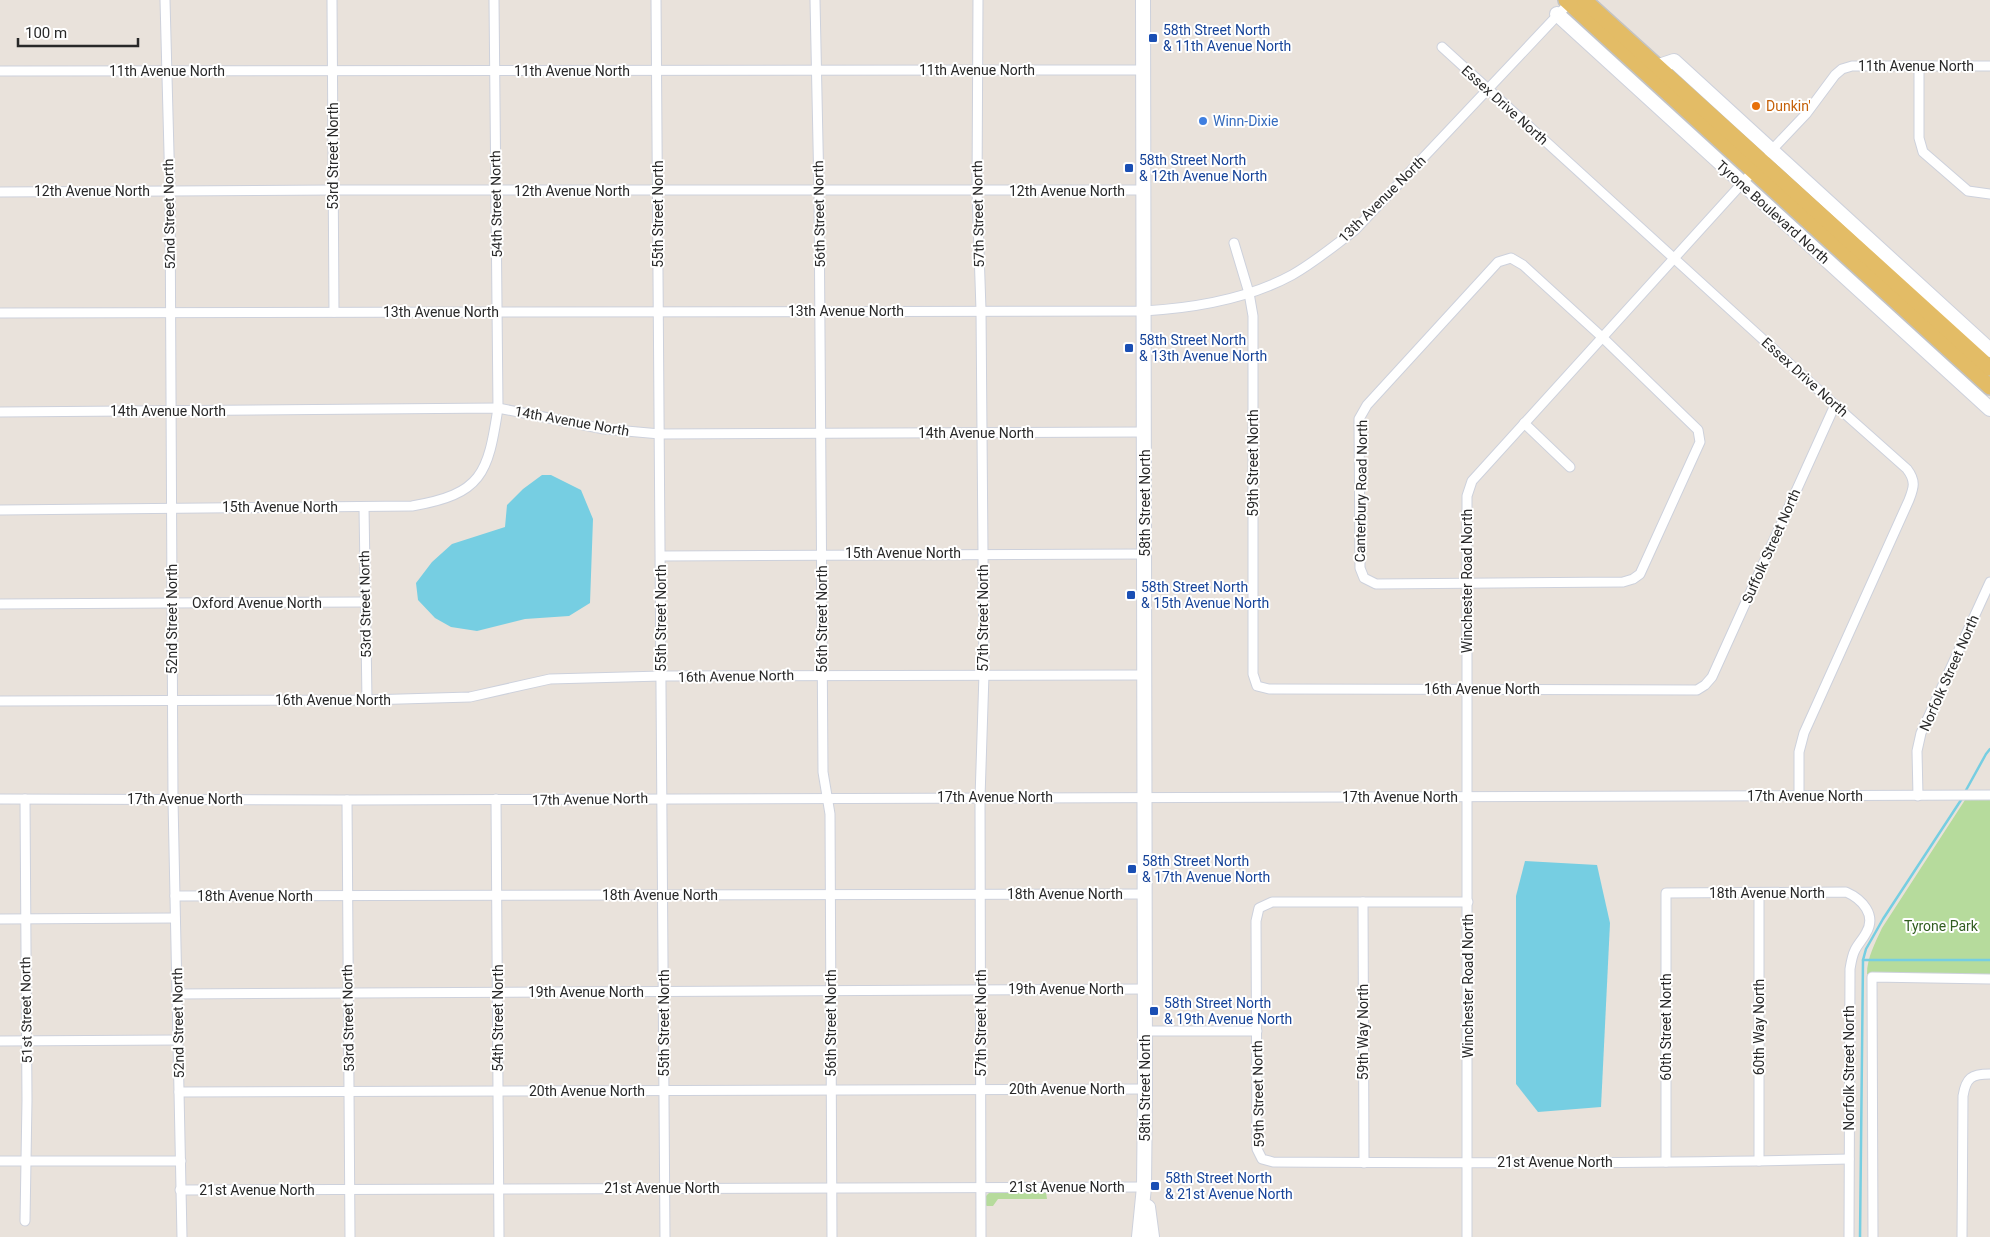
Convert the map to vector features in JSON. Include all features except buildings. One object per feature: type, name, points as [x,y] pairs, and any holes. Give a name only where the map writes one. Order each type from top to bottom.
[{"type":"main road","name":"Tyrone Boulevard North","points":[[1584,0],[1990,368]]},
{"type":"main road","name":"Tyrone Boulevard North","points":[[1568,1],[1762,161],[1990,387]]},
{"type":"street","name":"52nd Street North","points":[[165,0],[170,191],[173,800],[182,1237]]},
{"type":"street","name":"53rd Street North","points":[[332,0],[334,312]]},
{"type":"street","name":"54th Street North","points":[[494,0],[498,408]]},
{"type":"street","name":"55th Street North","points":[[656,0],[665,1237]]},
{"type":"street","name":"56th Street North","points":[[815,0],[819,191],[823,772],[830,814],[832,1237]]},
{"type":"street","name":"57th Street North","points":[[978,0],[977,191],[981,310],[984,674],[980,798],[981,1237]]},
{"type":"street","name":"58th Street North","points":[[1140,1237],[1144,1187],[1145,1089],[1143,0]]},
{"type":"street","name":"13th Avenue North","points":[[0,313],[1144,311],[1182,308],[1249,293],[1291,275],[1321,256],[1355,230],[1568,1]]},
{"type":"street","name":"Tyrone Boulevard North","points":[[1557,14],[1990,409]]},
{"type":"street","name":"Essex Drive North","points":[[1442,47],[1835,405],[1908,469],[1913,477],[1913,488],[1804,733],[1799,752],[1799,796]]},
{"type":"street","name":"11th Avenue North","points":[[1842,69],[1852,66],[1990,66]]},
{"type":"street","points":[[1920,66],[1919,138],[1924,152],[1968,191],[1990,194]]},
{"type":"street","name":"Winchester Road North","points":[[1467,1237],[1467,496],[1472,481],[1806,114],[1842,69]]},
{"type":"street","name":"11th Avenue North","points":[[0,71],[1143,70]]},
{"type":"street","points":[[1762,161],[1990,350]]},
{"type":"street","name":"12th Avenue North","points":[[0,192],[1144,190]]},
{"type":"street","name":"59th Street North","points":[[1234,243],[1249,293],[1253,316],[1253,674],[1257,686]]},
{"type":"street","name":"Canterbury Road North","points":[[1511,258],[1523,265],[1602,337],[1698,430],[1700,442],[1640,574],[1633,579],[1623,582],[1376,584],[1364,578],[1360,568],[1359,419],[1366,405],[1498,262],[1511,258]]},
{"type":"street","name":"Suffolk Street North","points":[[1705,685],[1712,676],[1835,405]]},
{"type":"street","name":"14th Avenue North","points":[[0,412],[498,408],[604,429],[660,434],[1144,432]]},
{"type":"street","name":"15th Avenue North","points":[[0,510],[364,507],[412,506],[439,502],[457,494],[470,485],[484,469],[492,448],[498,408]]},
{"type":"street","points":[[1524,423],[1570,468]]},
{"type":"street","name":"53rd Street North","points":[[364,507],[367,700]]},
{"type":"street","name":"15th Avenue North","points":[[661,556],[983,553],[1145,554]]},
{"type":"street","name":"Norfolk Street North","points":[[1918,796],[1917,750],[1921,733],[1990,582]]},
{"type":"street","name":"Oxford Avenue North","points":[[0,604],[365,602]]},
{"type":"street","name":"16th Avenue North","points":[[0,701],[470,698],[550,679],[662,676],[1145,675]]},
{"type":"street","name":"16th Avenue North","points":[[1257,686],[1269,690],[1697,690],[1705,685]]},
{"type":"street","name":"17th Avenue North","points":[[0,799],[347,800],[1990,795]]},
{"type":"street","name":"51st Street North","points":[[25,799],[27,1041],[25,1222]]},
{"type":"street","name":"54th Street North","points":[[496,799],[499,1237]]},
{"type":"street","name":"53rd Street North","points":[[347,800],[350,1237]]},
{"type":"street","name":"18th Avenue North","points":[[1666,893],[1846,892],[1864,904]]},
{"type":"street","name":"60th Street North","points":[[1666,893],[1666,1162]]},
{"type":"street","name":"60th Way North","points":[[1759,893],[1759,1162]]},
{"type":"street","name":"18th Avenue North","points":[[175,896],[1145,894]]},
{"type":"street","name":"59th Street North","points":[[1262,1160],[1257,1149],[1256,921],[1259,908],[1272,902],[1363,902]]},
{"type":"street","points":[[1363,902],[1468,902]]},
{"type":"street","name":"59th Way North","points":[[1363,902],[1364,1162]]},
{"type":"street","name":"Norfolk Street North","points":[[1849,1237],[1850,970],[1854,953],[1869,926],[1868,911],[1864,904]]},
{"type":"street","points":[[0,919],[175,918]]},
{"type":"street","name":"Norfolk Street North","points":[[1873,1237],[1872,977],[1990,979]]},
{"type":"street","name":"19th Avenue North","points":[[177,994],[1145,989]]},
{"type":"street","points":[[1145,1031],[1257,1031]]},
{"type":"street","points":[[0,1041],[178,1040]]},
{"type":"street","points":[[1962,1237],[1962,1096],[1968,1078],[1990,1074]]},
{"type":"street","name":"20th Avenue North","points":[[179,1092],[1145,1089]]},
{"type":"street","name":"21st Avenue North","points":[[1262,1160],[1273,1162],[1759,1162],[1848,1159]]},
{"type":"street","points":[[0,1161],[180,1160]]},
{"type":"street","name":"58th Street North","points":[[1144,1187],[1152,1237]]},
{"type":"street","name":"21st Avenue North","points":[[180,1190],[1144,1187]]},
{"type":"green space","name":"Tyrone Park","points":[[1965,800],[1990,800],[1990,974],[1867,974],[1870,956],[1882,928]]},
{"type":"green space","points":[[990,1192],[1046,1192],[1047,1199],[998,1199],[993,1206],[987,1206],[985,1205],[986,1196]]},
{"type":"water","points":[[542,475],[551,475],[581,490],[593,519],[590,603],[569,616],[525,619],[477,631],[451,627],[435,618],[418,600],[416,583],[432,562],[452,544],[505,527],[507,505],[523,489]]},
{"type":"water","points":[[1525,861],[1597,865],[1610,923],[1601,1107],[1538,1112],[1516,1084],[1516,896]]},
{"type":"waterway","points":[[1965,792],[1990,749]]},
{"type":"waterway","points":[[1860,1237],[1863,960],[1866,949],[1883,919],[1963,797]]},
{"type":"waterway","points":[[1863,960],[1990,960]]},
{"type":"place","name":"58th Street North & 11th Avenue North","points":[[1153,38]]},
{"type":"place","name":"Dunkin'","points":[[1756,106]]},
{"type":"place","name":"Winn-Dixie","points":[[1203,121]]},
{"type":"place","name":"58th Street North & 12th Avenue North","points":[[1129,168]]},
{"type":"place","name":"58th Street North & 13th Avenue North","points":[[1129,348]]},
{"type":"place","name":"58th Street North & 15th Avenue North","points":[[1131,595]]},
{"type":"place","name":"58th Street North & 17th Avenue North","points":[[1132,869]]},
{"type":"place","name":"58th Street North & 19th Avenue North","points":[[1154,1011]]},
{"type":"place","name":"58th Street North & 21st Avenue North","points":[[1155,1186]]}]
